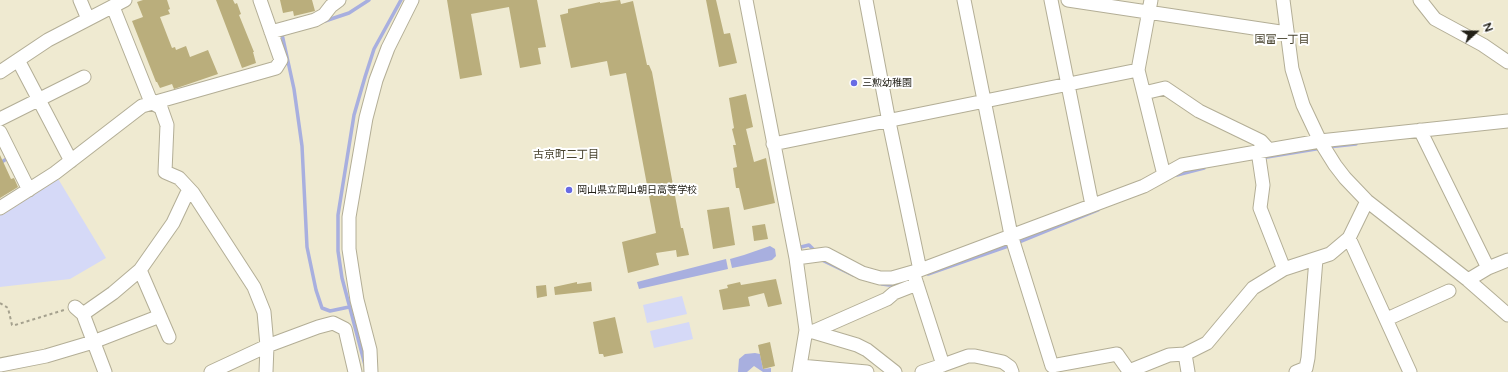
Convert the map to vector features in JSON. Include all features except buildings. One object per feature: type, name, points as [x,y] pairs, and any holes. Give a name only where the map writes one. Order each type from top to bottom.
[{"type":"street","points":[[80,0],[88,19]]},
{"type":"street","points":[[0,72],[48,40],[125,0]]},
{"type":"street","points":[[0,208],[71,161],[142,106],[151,102],[276,68],[280,60],[260,0]]},
{"type":"street","points":[[271,32],[315,20],[324,15],[331,6],[339,0]]},
{"type":"street","points":[[355,372],[362,354],[349,250],[349,217],[366,118],[376,80],[388,48],[412,0]]},
{"type":"street","points":[[746,0],[773,144],[809,256],[809,331],[799,369],[863,372]]},
{"type":"street","points":[[866,0],[916,276],[943,364]]},
{"type":"street","points":[[964,0],[1012,241],[1052,369],[1117,354],[1129,371],[1169,355],[1185,354],[1207,343],[1253,288],[1284,270],[1330,254],[1350,238],[1367,201]]},
{"type":"street","points":[[1051,0],[1092,205]]},
{"type":"street","points":[[1068,0],[1150,6],[1287,33]]},
{"type":"street","points":[[1283,0],[1292,69],[1303,105],[1322,146],[1345,178],[1367,201],[1468,280],[1508,315]]},
{"type":"street","points":[[1420,0],[1435,19],[1483,45],[1508,62]]},
{"type":"street","points":[[1150,6],[1138,70],[1164,175]]},
{"type":"street","points":[[113,7],[151,102],[161,108],[167,125],[166,172],[179,178],[189,189],[226,242],[254,287],[264,312],[267,346],[266,372]]},
{"type":"street","points":[[18,60],[71,161]]},
{"type":"street","points":[[773,144],[889,122],[984,100],[1138,70]]},
{"type":"street","points":[[0,119],[84,77]]},
{"type":"street","points":[[1144,93],[1165,88],[1199,111],[1261,141],[1263,185],[1260,208],[1284,270]]},
{"type":"street","points":[[809,256],[826,254],[862,273],[880,278],[916,276],[1012,241],[1092,205],[1144,186],[1182,165],[1422,134],[1508,121]]},
{"type":"street","points":[[0,132],[29,190]]},
{"type":"street","points":[[1422,134],[1488,268]]},
{"type":"street","points":[[105,372],[79,310],[113,293],[140,270],[172,223],[189,189]]},
{"type":"street","points":[[1350,238],[1410,372]]},
{"type":"street","points":[[1303,371],[1316,259]]},
{"type":"street","points":[[1468,280],[1488,268],[1508,260]]},
{"type":"street","points":[[140,270],[169,337]]},
{"type":"street","points":[[809,331],[887,299],[916,276]]},
{"type":"street","points":[[1386,319],[1449,292]]},
{"type":"street","points":[[0,366],[46,356],[93,342],[160,316]]},
{"type":"street","points":[[211,372],[267,346],[333,323],[345,329],[362,354],[371,372]]},
{"type":"street","points":[[809,331],[862,348],[895,372]]},
{"type":"street","points":[[1185,354],[1188,372]]},
{"type":"street","points":[[922,372],[968,356],[1003,362],[1010,367],[1012,372]]},
{"type":"path","points":[[0,303],[8,308],[12,324],[15,325],[79,310]]},
{"type":"shaded area","points":[[57,177],[106,258],[70,279],[0,287],[0,213]]},
{"type":"shaded area","points":[[770,246],[775,249],[776,256],[772,260],[732,268],[730,259]]},
{"type":"shaded area","points":[[726,259],[728,269],[639,289],[637,282]]},
{"type":"shaded area","points":[[682,296],[687,314],[647,323],[643,305]]},
{"type":"shaded area","points":[[689,322],[693,339],[654,348],[650,331]]},
{"type":"shaded area","points":[[745,354],[760,354],[763,369],[771,368],[771,372],[763,372],[754,366],[747,372],[738,372],[739,359]]},
{"type":"waterway","points":[[325,21],[349,13],[369,0]]},
{"type":"waterway","points":[[365,365],[342,278],[338,251],[338,215],[354,115],[365,77],[374,49],[401,0]]},
{"type":"waterway","points":[[284,34],[282,34],[294,89],[302,146],[307,247],[316,290],[322,308],[330,311],[349,307]]},
{"type":"waterway","points":[[1328,147],[1356,144]]},
{"type":"waterway","points":[[1261,158],[1322,148]]},
{"type":"waterway","points":[[0,163],[8,158]]},
{"type":"waterway","points":[[1177,175],[1204,168]]},
{"type":"waterway","points":[[1017,243],[1098,210]]},
{"type":"waterway","points":[[801,247],[809,245],[815,251]]},
{"type":"waterway","points":[[928,274],[1011,245]]},
{"type":"waterway","points":[[820,257],[824,261],[853,275]]},
{"type":"waterway","points":[[882,284],[889,285],[905,282]]},
{"type":"place","name":"三勲幼稚園","points":[[854,83]]},
{"type":"place","name":"岡山県立岡山朝日高等学校","points":[[569,190]]},
{"type":"district","name":"国富一丁目","points":[[1282,40]]},
{"type":"district","name":"古京町二丁目","points":[[566,155]]}]
